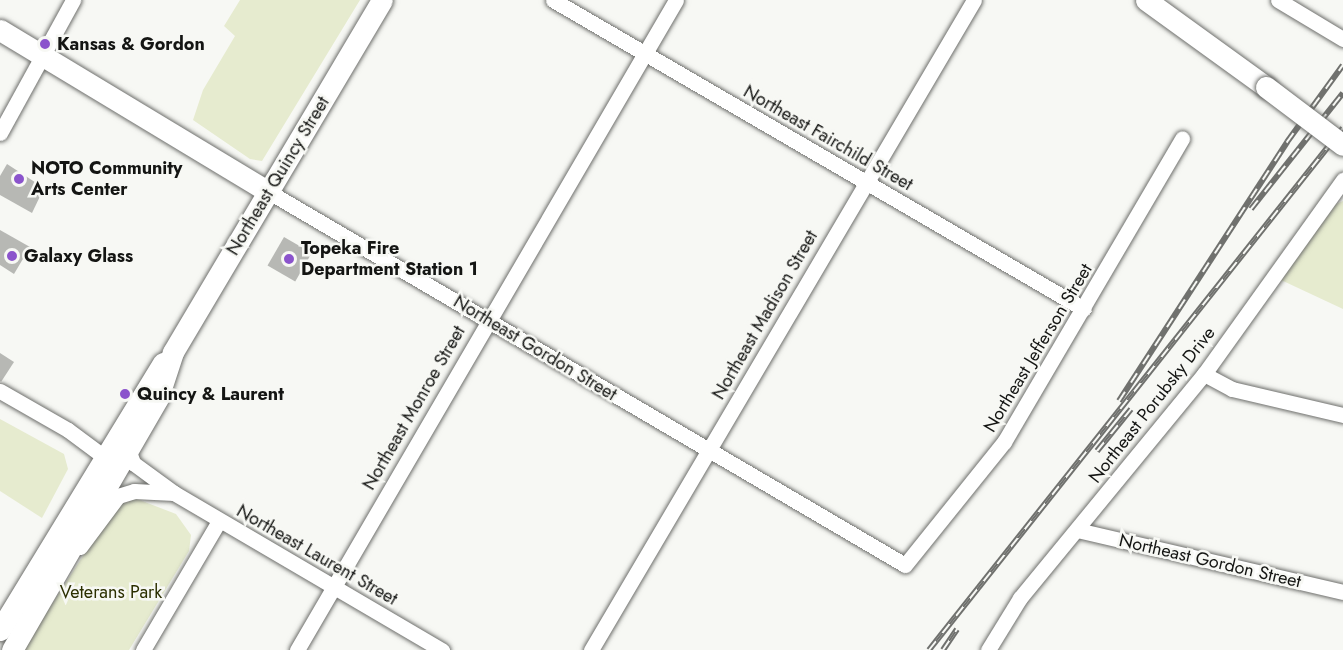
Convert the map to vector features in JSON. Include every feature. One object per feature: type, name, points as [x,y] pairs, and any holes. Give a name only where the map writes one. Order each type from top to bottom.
[{"type":"main road","name":"Northeast Quincy Street","points":[[46,578],[103,456],[153,374],[173,352],[382,0]]},
{"type":"main road","points":[[1146,0],[1343,145]]},
{"type":"main road","name":"Northeast Gordon Street","points":[[0,30],[268,192]]},
{"type":"main road","name":"Northeast Quincy Street","points":[[46,578],[158,398],[173,352]]},
{"type":"main road","points":[[0,630],[46,578]]},
{"type":"main road","points":[[12,650],[46,578]]},
{"type":"street","points":[[0,133],[73,0]]},
{"type":"street","name":"Northeast Fairchild Street","points":[[553,0],[1084,309]]},
{"type":"street","name":"Northeast Monroe Street","points":[[297,650],[676,0]]},
{"type":"street","name":"Northeast Madison Street","points":[[591,650],[974,0]]},
{"type":"street","points":[[1278,0],[1343,39]]},
{"type":"street","name":"Northeast Jefferson Street","points":[[905,564],[993,458],[1084,309],[1182,138]]},
{"type":"street","name":"Northeast Porubsky Drive","points":[[988,650],[998,627],[1204,374],[1343,180]]},
{"type":"street","name":"Northeast Gordon Street","points":[[268,192],[905,564]]},
{"type":"street","points":[[1204,374],[1232,389],[1343,415]]},
{"type":"street","points":[[0,391],[68,430],[103,456]]},
{"type":"street","name":"Northeast Laurent Street","points":[[128,449],[133,463],[174,493],[442,650]]},
{"type":"street","name":"Northeast Laurent Street","points":[[46,578],[117,496],[134,490],[174,493]]},
{"type":"street","points":[[143,650],[219,521]]},
{"type":"street","name":"Northeast Gordon Street","points":[[1077,530],[1343,592]]},
{"type":"green space","points":[[240,0],[360,0],[262,161],[250,159],[193,120],[203,90],[235,36],[224,26]]},
{"type":"green space","points":[[1343,201],[1343,309],[1281,280],[1336,204]]},
{"type":"green space","points":[[0,419],[64,454],[68,469],[42,518],[0,491]]},
{"type":"green space","name":"Veterans Park","points":[[137,499],[176,514],[191,535],[189,551],[129,650],[22,650],[109,516],[120,502]]},
{"type":"building","points":[[7,164],[44,188],[32,213],[0,195],[0,176]]},
{"type":"building","name":"Galaxy Glass","points":[[0,230],[30,247],[14,274],[0,265]]},
{"type":"building","name":"Topeka Fire Department Station 1","points":[[284,237],[312,253],[295,282],[268,266]]},
{"type":"building","points":[[0,353],[14,362],[1,382],[0,381]]},
{"type":"railway","points":[[1119,401],[1287,142],[1343,65]]},
{"type":"railway","points":[[1251,209],[1343,93]]},
{"type":"railway","points":[[929,650],[1343,128]]},
{"type":"railway","points":[[1097,451],[1131,409]]},
{"type":"railway","points":[[943,650],[957,629]]},
{"type":"place","name":"Kansas & Gordon","points":[[45,44]]},
{"type":"place","name":"NOTO Community Arts Center","points":[[19,179]]},
{"type":"place","name":"Galaxy Glass","points":[[12,256]]},
{"type":"place","name":"Topeka Fire Department Station 1","points":[[289,259]]},
{"type":"place","name":"Quincy & Laurent","points":[[125,394]]}]
